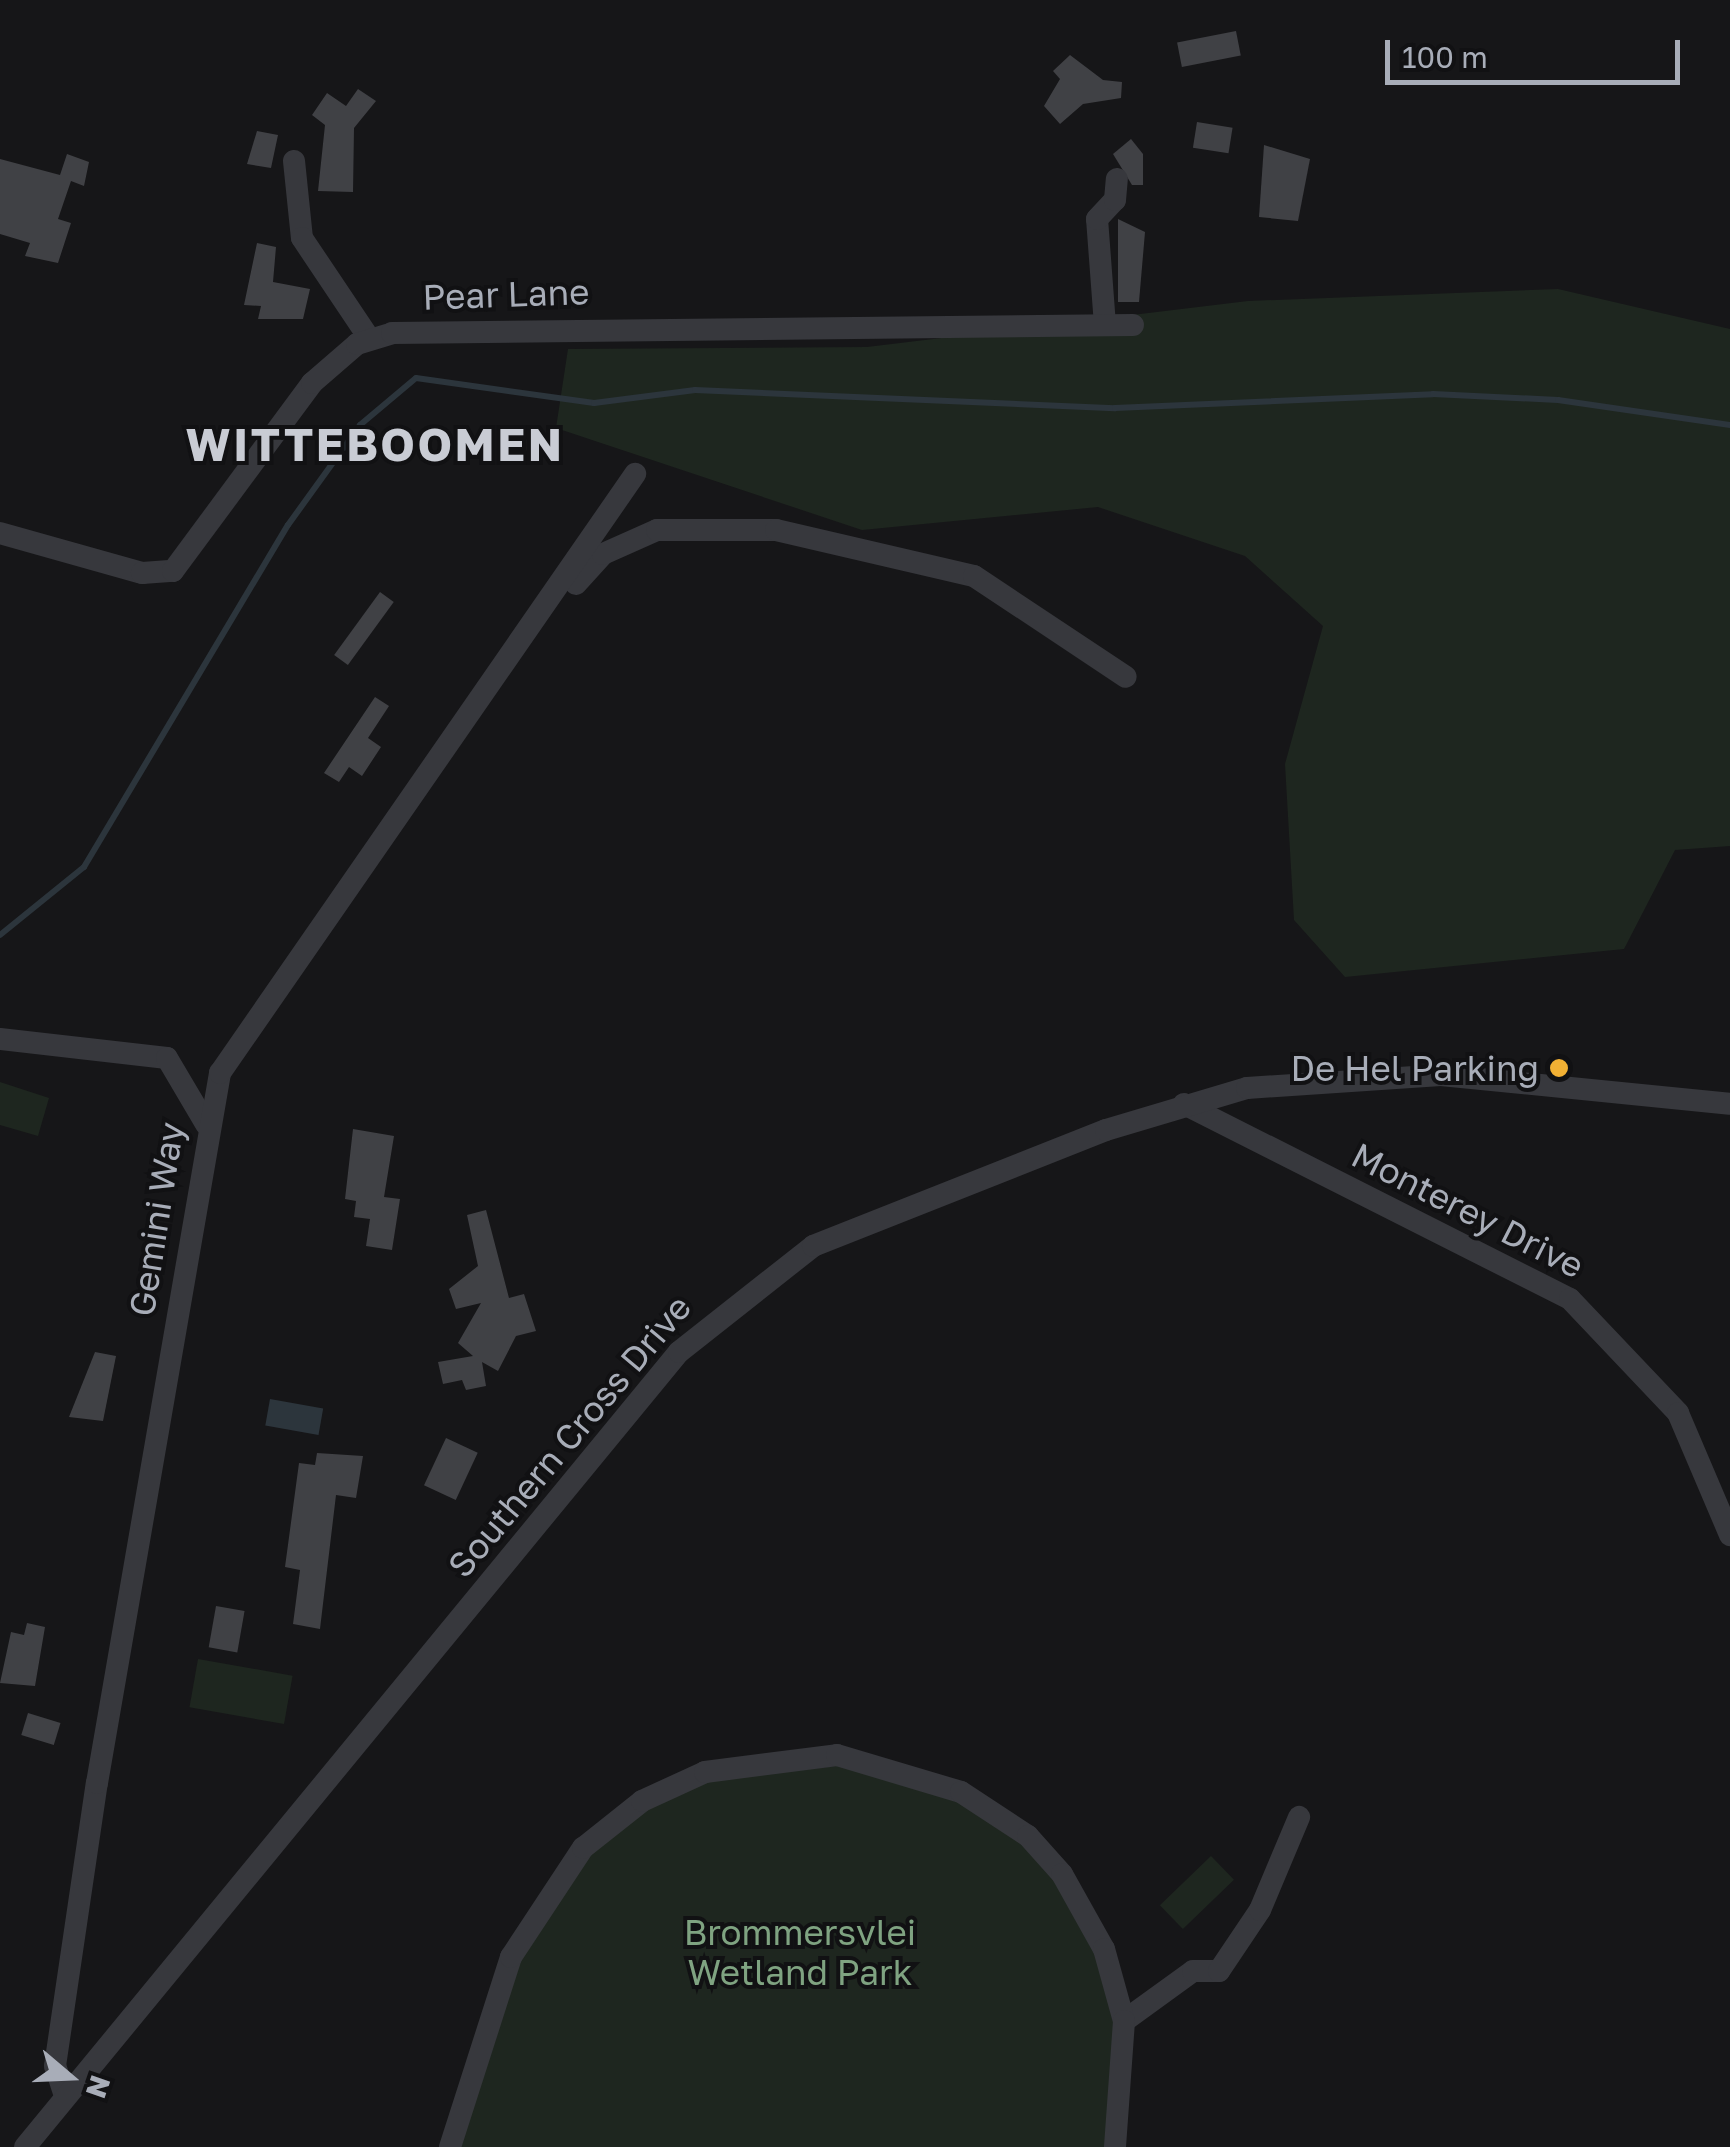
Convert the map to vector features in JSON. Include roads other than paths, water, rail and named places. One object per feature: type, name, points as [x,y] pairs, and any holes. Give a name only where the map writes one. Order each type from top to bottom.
[{"type":"street","points":[[0,534],[142,573],[173,571],[312,383],[369,338],[302,238],[294,161]]},
{"type":"street","points":[[1104,325],[1098,216],[1115,200],[1117,179]]},
{"type":"street","name":"Pear Lane","points":[[369,338],[706,324],[1133,325]]},
{"type":"street","name":"Gemini Way","points":[[65,2096],[55,2066],[206,1124],[230,1049],[438,760],[635,474]]},
{"type":"street","points":[[438,760],[592,564],[672,526],[776,530],[974,576],[1126,677]]},
{"type":"street","points":[[0,1039],[167,1058],[206,1124]]},
{"type":"street","name":"Southern Cross Drive","points":[[24,2147],[716,1316],[813,1246],[1184,1104],[1288,1083],[1441,1075],[1730,1104]]},
{"type":"street","name":"Monterey Drive","points":[[1184,1104],[1570,1299],[1678,1414],[1730,1535]]},
{"type":"street","points":[[450,2147],[512,1957],[554,1881],[642,1800],[736,1764],[878,1760],[995,1812],[1078,1896],[1124,2021],[1115,2147]]},
{"type":"street","points":[[1124,2021],[1193,1971],[1219,1971],[1260,1910],[1299,1817]]},
{"type":"waterway","points":[[0,935],[84,867],[288,525],[360,425],[416,378],[594,403],[695,390],[1115,408],[1433,394],[1558,400],[1730,425]]},
{"type":"place","name":"De Hel Parking","points":[[1559,1068]]},
{"type":"district","name":"WITTEBOOMEN","points":[[375,445]]},
{"type":"park label","name":"Brommersvlei Wetland Park","points":[[800,1952]]}]
